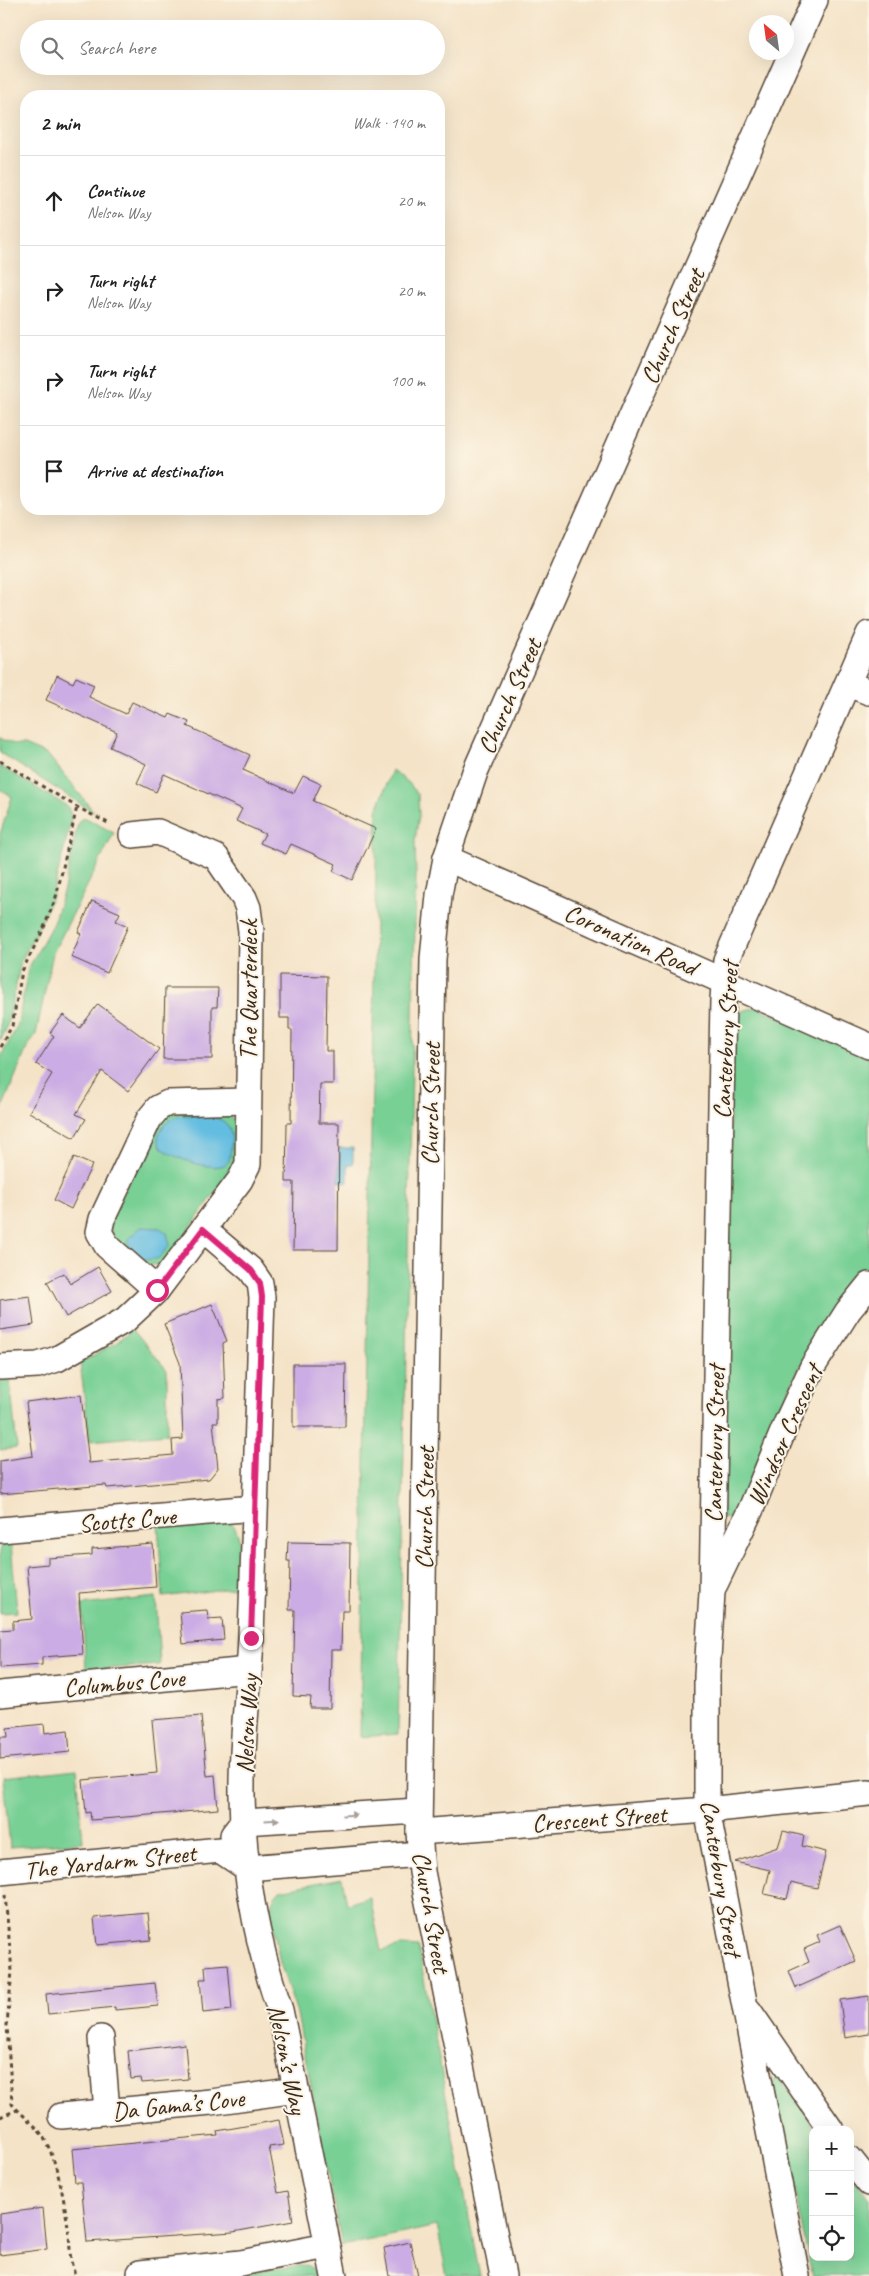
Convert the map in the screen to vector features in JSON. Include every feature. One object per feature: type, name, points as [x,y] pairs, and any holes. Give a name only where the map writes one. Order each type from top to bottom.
[{"type":"street","name":"Church Street","points":[[503,2276],[419,1832],[433,959],[439,895],[446,858],[476,772],[815,0]]},
{"type":"street","name":"Canterbury Street","points":[[797,2276],[707,1810],[707,1674],[712,1592],[724,980],[726,960],[858,688],[869,634]]},
{"type":"street","name":"The Quarterdeck","points":[[132,835],[158,832],[209,853],[221,863],[244,898],[250,914],[248,1164],[245,1172],[203,1229]]},
{"type":"street","name":"Coronation Road","points":[[446,858],[869,1046]]},
{"type":"street","points":[[157,1290],[107,1246],[99,1232],[102,1219],[149,1119],[158,1108],[168,1103],[248,1101]]},
{"type":"street","points":[[0,1368],[48,1363],[67,1355],[125,1320],[157,1290],[203,1229]]},
{"type":"street","name":"Nelson Way","points":[[203,1229],[251,1270],[260,1283],[262,1297],[249,1670],[243,1770],[244,1832]]},
{"type":"street","name":"Windsor Crescent","points":[[712,1592],[751,1510],[787,1422],[813,1366],[848,1311],[869,1286]]},
{"type":"street","name":"Scotts Cove","points":[[0,1530],[254,1508]]},
{"type":"street","name":"Columbus Cove","points":[[0,1694],[249,1670]]},
{"type":"street","name":"Crescent Street","points":[[419,1832],[707,1810],[869,1793]]},
{"type":"street","points":[[244,1832],[419,1832]]},
{"type":"street","name":"The Yardarm Street","points":[[1,1872],[220,1850],[244,1832]]},
{"type":"street","name":"Nelson’s Way","points":[[244,1832],[247,1868],[265,1969],[280,2010],[334,2276]]},
{"type":"street","points":[[247,1868],[419,1832]]},
{"type":"street","name":"The Yardarm Street","points":[[220,1850],[247,1868]]},
{"type":"street","points":[[744,2003],[828,2126]]},
{"type":"street","points":[[101,2038],[107,2111]]},
{"type":"street","name":"Da Gama’s Cove","points":[[61,2116],[211,2102],[296,2090]]},
{"type":"street","points":[[854,2164],[869,2183]]},
{"type":"street","points":[[140,2273],[241,2263],[327,2246]]},
{"type":"path","points":[[0,761],[77,807],[132,835]]},
{"type":"path","points":[[0,1047],[12,1026],[22,971],[43,930],[56,897],[77,807]]},
{"type":"path","points":[[1,1872],[12,1971],[8,2025],[12,2104],[40,2133],[48,2146],[64,2203],[70,2236],[71,2262],[76,2276]]},
{"type":"path","points":[[0,2117],[17,2110]]},
{"type":"green space","points":[[0,738],[15,745],[24,745],[48,755],[95,813],[0,753]]},
{"type":"green space","points":[[0,766],[67,806],[71,821],[52,896],[38,929],[21,961],[9,1018],[5,1032],[0,1040],[0,834],[12,797],[0,789]]},
{"type":"green space","points":[[392,770],[409,783],[418,795],[419,815],[415,840],[416,876],[398,1734],[360,1737],[377,810]]},
{"type":"green space","points":[[86,818],[114,833],[53,953],[36,1034],[27,1048],[0,1113],[0,1059],[18,1024],[28,969],[53,923],[64,889],[78,823],[81,819]]},
{"type":"green space","points":[[757,1007],[869,1057],[869,1270],[857,1283],[798,1370],[764,1444],[735,1518],[731,1520],[722,1517],[732,1023],[742,1011]]},
{"type":"green space","points":[[170,1112],[224,1113],[230,1116],[236,1124],[234,1162],[229,1173],[168,1259],[158,1265],[141,1264],[114,1243],[109,1224],[155,1124]]},
{"type":"green space","points":[[133,1329],[167,1370],[167,1434],[90,1441],[80,1363],[117,1342]]},
{"type":"green space","points":[[10,1380],[17,1448],[0,1450],[0,1381]]},
{"type":"green space","points":[[228,1519],[234,1526],[240,1542],[240,1587],[163,1597],[158,1525]]},
{"type":"green space","points":[[11,1543],[17,1612],[0,1613],[0,1544]]},
{"type":"green space","points":[[156,1597],[160,1665],[86,1670],[82,1605]]},
{"type":"green space","points":[[77,1769],[83,1842],[10,1847],[3,1777]]},
{"type":"green space","points":[[342,1878],[347,1904],[370,1897],[381,1951],[401,1946],[418,1947],[480,2276],[447,2276],[437,2226],[342,2246],[297,2014],[280,1963],[270,1908],[280,1890]]},
{"type":"green space","points":[[779,2077],[815,2126],[809,2126],[809,2261],[854,2261],[854,2179],[869,2197],[869,2276],[812,2276],[773,2085],[775,2079]]},
{"type":"green space","points":[[305,2265],[311,2267],[319,2276],[219,2276]]},
{"type":"water","points":[[183,1115],[210,1117],[224,1122],[229,1128],[231,1136],[228,1163],[212,1167],[192,1163],[173,1155],[161,1147],[158,1136],[162,1128],[174,1118]]},
{"type":"water","points":[[339,1148],[353,1148],[353,1164],[348,1164],[348,1182],[339,1182]]},
{"type":"water","points":[[141,1227],[160,1228],[167,1233],[170,1245],[159,1258],[143,1258],[131,1249],[129,1238]]},
{"type":"building","points":[[57,675],[73,683],[76,677],[94,685],[89,697],[126,714],[132,702],[168,718],[170,714],[189,722],[187,726],[250,755],[243,770],[294,793],[303,776],[321,784],[313,801],[376,829],[352,880],[333,871],[336,864],[291,844],[286,854],[260,843],[265,834],[236,821],[242,809],[164,774],[156,792],[137,783],[146,764],[110,747],[117,732],[46,700]]},
{"type":"building","points":[[92,901],[120,913],[116,921],[128,926],[107,973],[71,957],[81,934],[78,932]]},
{"type":"building","points":[[280,975],[327,976],[326,1051],[333,1051],[333,1084],[320,1084],[319,1123],[339,1123],[338,1250],[293,1250],[294,1182],[286,1182],[287,1123],[291,1123],[292,1030],[289,1030],[289,1018],[280,1018]]},
{"type":"building","points":[[165,988],[218,988],[217,1007],[212,1007],[212,1059],[163,1059]]},
{"type":"building","points":[[98,1004],[159,1049],[128,1091],[102,1071],[76,1114],[86,1119],[74,1138],[29,1112],[52,1074],[36,1064],[54,1036],[50,1033],[63,1015],[80,1028]]},
{"type":"building","points":[[74,1157],[92,1165],[71,1209],[54,1200]]},
{"type":"building","points":[[98,1267],[112,1291],[66,1317],[47,1282],[64,1273],[70,1284]]},
{"type":"building","points":[[30,1296],[34,1325],[0,1330],[0,1300]]},
{"type":"building","points":[[212,1304],[227,1341],[223,1343],[225,1398],[218,1399],[218,1422],[213,1422],[218,1468],[209,1479],[107,1488],[106,1485],[0,1494],[0,1461],[33,1456],[26,1402],[81,1395],[89,1463],[173,1455],[172,1440],[183,1439],[180,1363],[164,1324]]},
{"type":"building","points":[[293,1364],[346,1364],[345,1427],[293,1427]]},
{"type":"building","points":[[288,1542],[350,1543],[349,1611],[342,1611],[341,1650],[331,1650],[330,1708],[310,1708],[311,1697],[293,1696],[295,1610],[289,1610],[290,1561],[287,1561]]},
{"type":"building","points":[[153,1544],[156,1587],[79,1593],[83,1654],[42,1657],[42,1665],[0,1668],[0,1630],[13,1629],[13,1621],[32,1619],[27,1566],[48,1564],[48,1558],[92,1555],[92,1549]]},
{"type":"building","points":[[207,1610],[208,1619],[222,1618],[224,1640],[183,1644],[180,1612]]},
{"type":"building","points":[[201,1716],[207,1776],[215,1775],[218,1809],[91,1820],[90,1812],[86,1813],[83,1780],[157,1773],[152,1720]]},
{"type":"building","points":[[44,1724],[45,1733],[68,1730],[70,1752],[0,1759],[0,1737],[8,1737],[7,1728]]},
{"type":"building","points":[[783,1831],[804,1836],[802,1846],[826,1852],[817,1888],[791,1882],[787,1899],[764,1894],[770,1870],[735,1862],[778,1847]]},
{"type":"building","points":[[148,1913],[151,1940],[97,1945],[94,1918]]},
{"type":"building","points":[[840,1925],[856,1961],[796,1988],[789,1971],[809,1962],[804,1949],[820,1942],[817,1935]]},
{"type":"building","points":[[228,1964],[232,2010],[203,2013],[200,1979],[206,1979],[205,1966]]},
{"type":"building","points":[[155,1983],[158,2006],[115,2010],[115,2007],[48,2014],[46,1994]]},
{"type":"building","points":[[869,1996],[869,2034],[845,2038],[840,2000]]},
{"type":"building","points":[[185,2044],[188,2079],[142,2083],[141,2078],[131,2079],[128,2051]]},
{"type":"building","points":[[279,2120],[284,2145],[269,2147],[278,2193],[288,2191],[293,2221],[233,2232],[87,2242],[81,2182],[75,2182],[72,2149],[218,2135],[217,2131]]},
{"type":"building","points":[[43,2208],[47,2249],[0,2255],[0,2214]]},
{"type":"building","points":[[410,2242],[418,2276],[389,2276],[384,2248]]},
{"type":"route","points":[[157,1290],[203,1229],[251,1270],[260,1283],[262,1297],[251,1638]]}]
